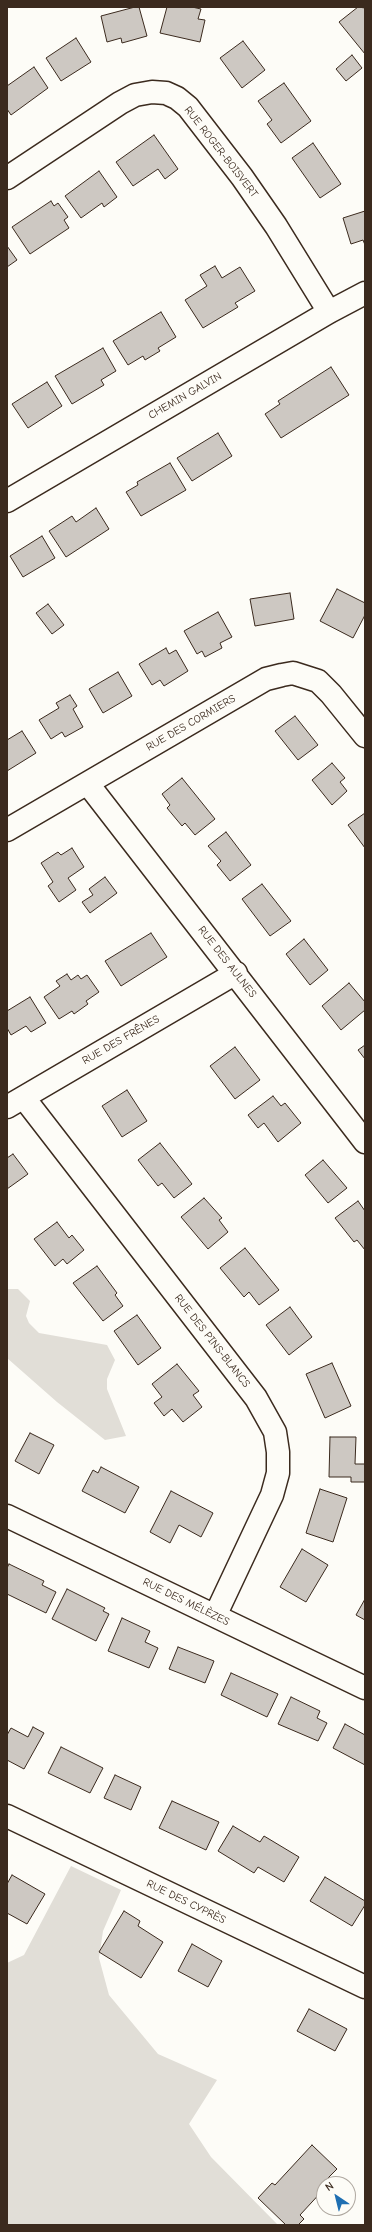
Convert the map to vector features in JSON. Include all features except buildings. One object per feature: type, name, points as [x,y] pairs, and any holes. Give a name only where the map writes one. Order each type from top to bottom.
[{"type":"street","name":"RUE ROGER-BOISVERT","points":[[7,178],[120,103],[135,95],[152,92],[166,93],[177,98],[188,107],[242,177],[276,226],[329,312]]},
{"type":"street","name":"CHEMIN GALVIN","points":[[7,500],[329,312],[365,293]]},
{"type":"street","name":"RUE DES CORMIERS","points":[[7,830],[266,680],[282,675],[293,674],[318,681],[331,694],[365,736]]},
{"type":"street","name":"RUE DES AULNES","points":[[88,784],[236,973],[365,1142]]},
{"type":"street","name":"RUE DES FRÊNES","points":[[15,1102],[236,973]]},
{"type":"street","name":"RUE DES PINS-BLANCS","points":[[15,1102],[256,1398],[275,1432],[278,1452],[278,1473],[272,1495],[215,1616]]},
{"type":"street","name":"RUE DES MÉLÈZES","points":[[7,1516],[365,1688]]},
{"type":"street","name":"RUE DES CYPRÈS","points":[[7,1816],[365,1987]]},
{"type":"shaded area","points":[[7,1289],[18,1289],[30,1301],[26,1316],[29,1323],[39,1333],[107,1345],[115,1360],[107,1379],[107,1389],[126,1436],[105,1440],[57,1402],[7,1358]]},
{"type":"shaded area","points":[[71,1866],[121,1890],[103,1931],[99,1958],[109,1995],[158,2054],[217,2080],[189,2124],[211,2157],[278,2225],[7,2225],[7,1963],[24,1955]]}]
